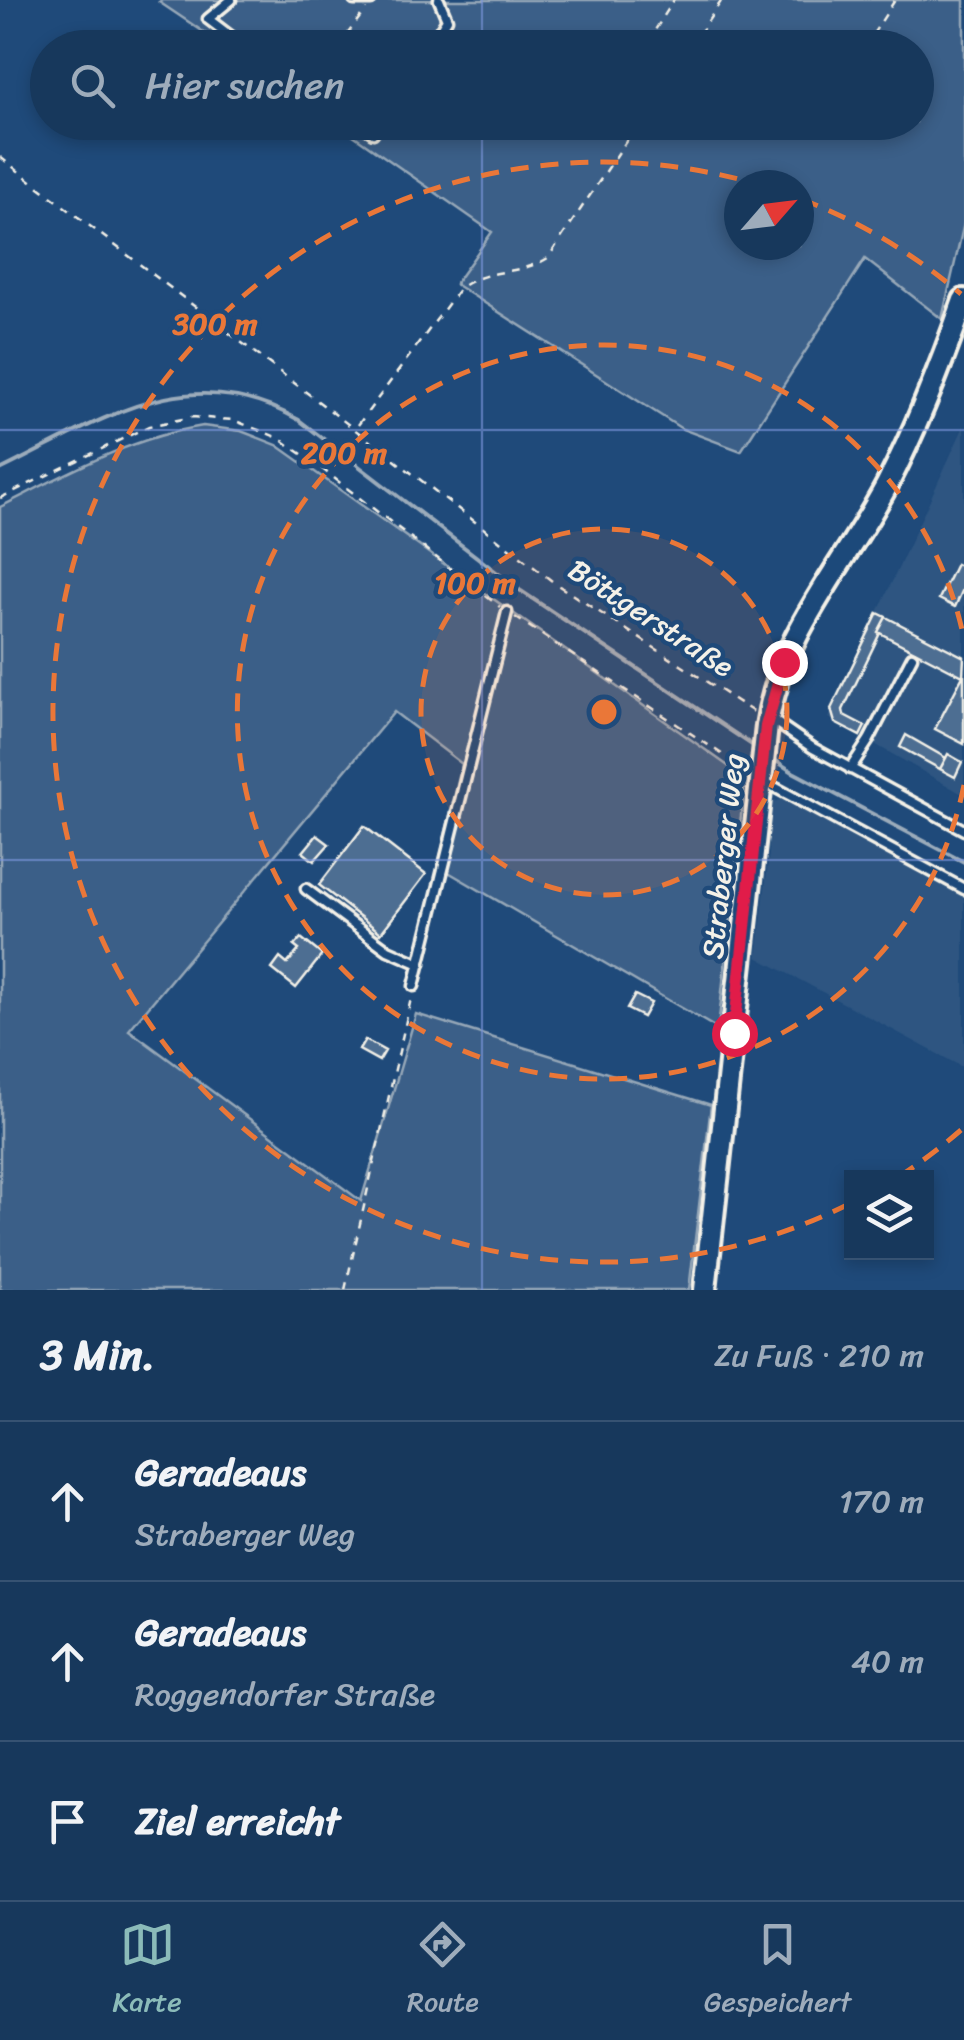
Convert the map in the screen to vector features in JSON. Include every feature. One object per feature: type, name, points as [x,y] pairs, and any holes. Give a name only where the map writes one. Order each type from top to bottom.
[{"type":"main road","name":"Straberger Weg","points":[[705,1290],[767,721],[784,662],[801,622],[886,488],[931,394],[964,300]]},
{"type":"lane","points":[[222,30],[208,19],[231,0]]},
{"type":"lane","points":[[354,0],[372,0]]},
{"type":"lane","points":[[439,0],[446,19],[440,30]]},
{"type":"lane","points":[[414,986],[507,612]]},
{"type":"lane","points":[[850,769],[912,657]]},
{"type":"lane","points":[[767,721],[964,830]]},
{"type":"lane","points":[[762,776],[964,889]]},
{"type":"lane","points":[[306,889],[388,950],[420,964]]},
{"type":"path","points":[[351,30],[372,0]]},
{"type":"path","points":[[655,30],[674,0]]},
{"type":"path","points":[[702,30],[722,0]]},
{"type":"path","points":[[876,30],[895,0]]},
{"type":"path","points":[[356,428],[460,288],[482,276],[536,265],[548,258],[627,140]]},
{"type":"path","name":"Böttgerstraße","points":[[0,157],[556,584],[767,721]]},
{"type":"path","points":[[0,498],[149,426],[192,417],[233,420],[280,438],[507,612],[762,776]]},
{"type":"path","points":[[346,1290],[414,986]]},
{"type":"shaded area","points":[[964,0],[964,223],[942,319],[865,259],[741,451],[682,429],[455,284],[492,232],[360,140],[934,140],[934,30],[201,30],[159,2]]},
{"type":"shaded area","points":[[203,426],[241,431],[277,445],[745,778],[718,1029],[438,866],[462,764],[394,712],[129,1030],[361,1201],[416,1014],[711,1105],[689,1290],[0,1290],[0,507],[124,448]]},
{"type":"shaded area","points":[[964,426],[964,795],[829,718]]},
{"type":"shaded area","points":[[783,799],[964,894],[964,1068],[757,957],[769,853],[770,803]]},
{"type":"building","points":[[956,564],[964,568],[964,587],[955,607],[939,599]]},
{"type":"building","points":[[878,613],[886,617],[843,710],[844,715],[865,726],[860,736],[835,723],[831,709]]},
{"type":"building","points":[[886,617],[964,657],[963,676],[878,632]]},
{"type":"building","points":[[964,674],[964,744],[935,729]]},
{"type":"building","points":[[906,735],[946,758],[940,769],[900,747]]},
{"type":"building","points":[[948,754],[962,762],[955,777],[940,769]]},
{"type":"building","points":[[364,826],[426,874],[381,933],[319,885]]},
{"type":"building","points":[[317,835],[329,844],[314,861],[303,852]]},
{"type":"building","points":[[301,938],[322,955],[296,988],[272,969],[280,958],[287,964],[299,950],[294,946]]},
{"type":"building","points":[[635,995],[651,1003],[643,1017],[627,1009]]},
{"type":"building","points":[[365,1040],[385,1051],[379,1061],[359,1050]]},
{"type":"waterway","points":[[0,470],[109,416],[145,403],[182,395],[219,394],[258,402],[299,420],[521,591],[758,749]]},
{"type":"waterway","points":[[770,757],[964,862]]},
{"type":"route","points":[[734,1033],[766,726],[784,662]]}]
